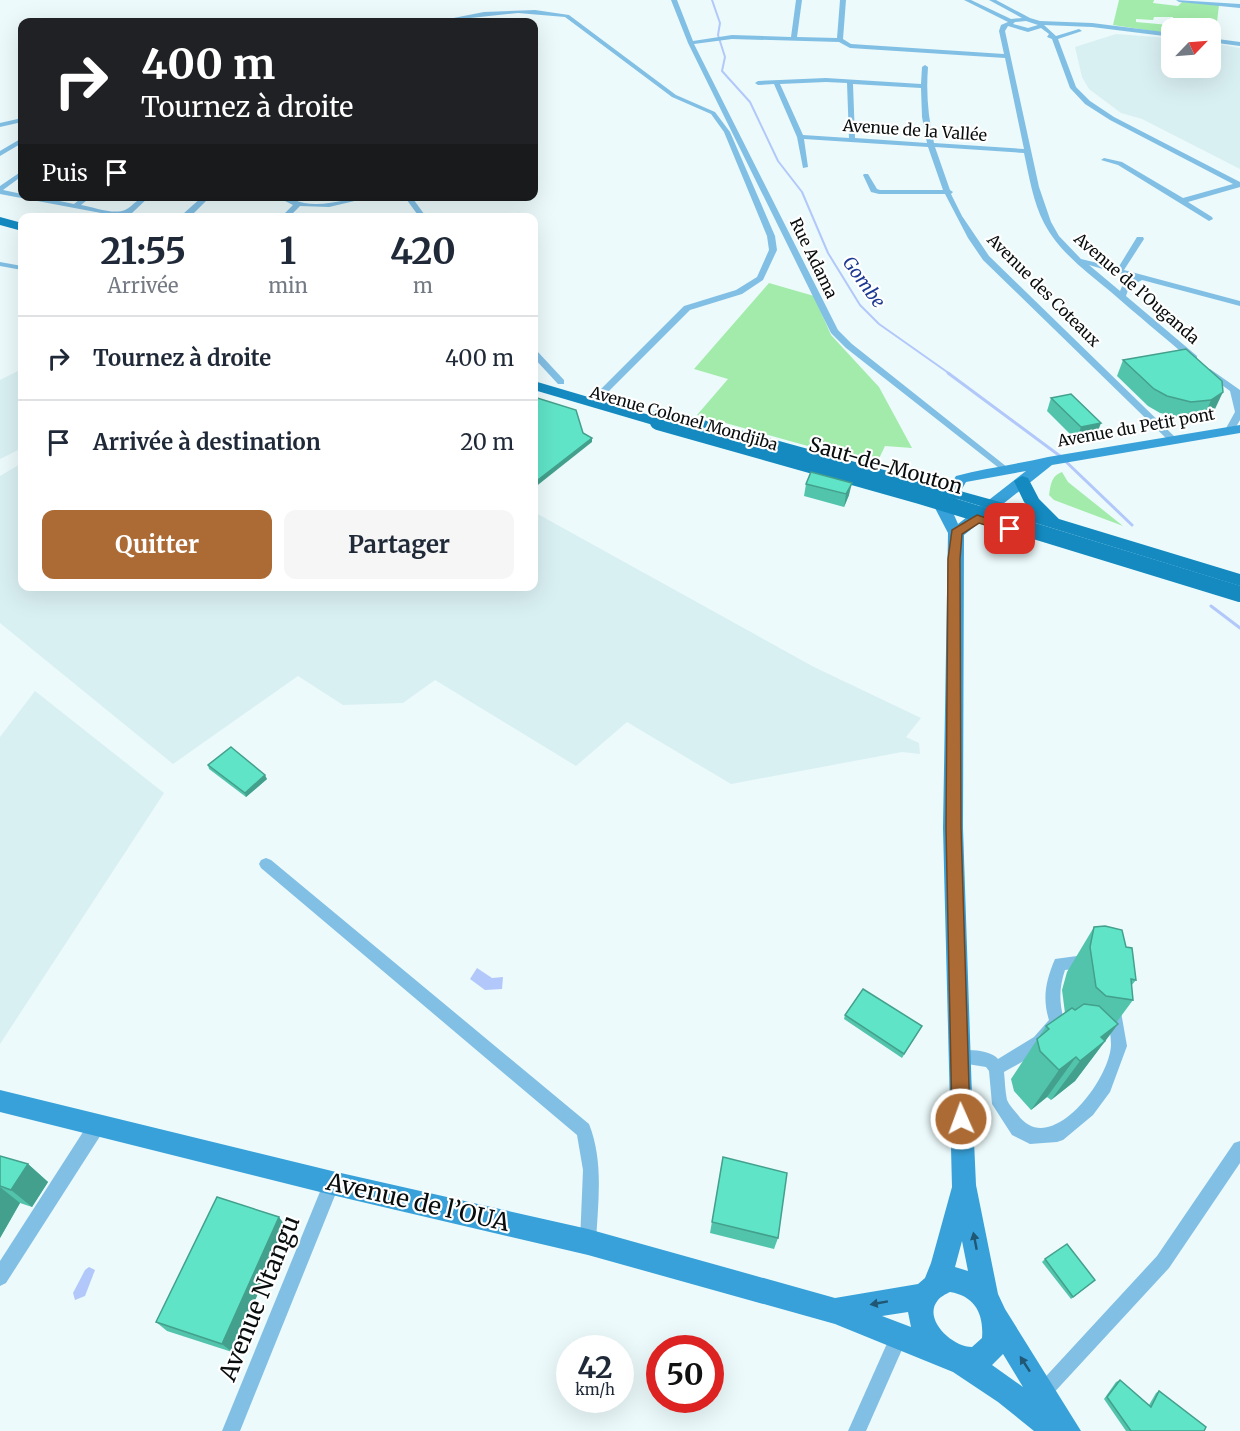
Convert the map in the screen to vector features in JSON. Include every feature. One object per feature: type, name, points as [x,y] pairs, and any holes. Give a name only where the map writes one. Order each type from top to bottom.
[{"type":"main road","points":[[0,221],[18,226]]},
{"type":"main road","points":[[0,230],[18,235]]},
{"type":"main road","name":"Avenue Colonel Mondjiba","points":[[538,376],[556,386],[870,485],[920,493]]},
{"type":"main road","name":"Avenue Colonel Mondjiba","points":[[538,385],[601,394],[662,418],[904,481],[920,493]]},
{"type":"main road","name":"Saut-de-Mouton","points":[[662,418],[1240,580]]},
{"type":"main road","name":"Saut-de-Mouton","points":[[662,418],[1240,595]]},
{"type":"main road","name":"Avenue du Petit pont","points":[[958,486],[1004,470],[1046,463],[1072,455],[1235,429]]},
{"type":"main road","points":[[957,533],[1046,463]]},
{"type":"main road","points":[[904,481],[958,486],[991,504],[1240,580]]},
{"type":"main road","points":[[1022,482],[1032,502],[1046,516],[1061,525]]},
{"type":"main road","points":[[920,493],[958,486]]},
{"type":"main road","points":[[943,508],[958,486]]},
{"type":"main road","points":[[920,493],[943,508],[977,519],[1240,595]]},
{"type":"main road","points":[[943,508],[957,533],[954,564],[953,828],[964,1185],[997,1338],[990,1352],[978,1360],[951,1357]]},
{"type":"main road","points":[[1010,529],[1018,512]]},
{"type":"main road","name":"Avenue de l’OUA","points":[[0,1101],[332,1183],[588,1242],[835,1311],[951,1357]]},
{"type":"main road","points":[[964,1185],[954,1231],[920,1315],[926,1335],[951,1357],[1008,1392],[1056,1431]]},
{"type":"main road","points":[[930,1289],[948,1279],[962,1280],[975,1287],[990,1306],[1067,1431]]},
{"type":"main road","name":"Avenue de l’OUA","points":[[835,1311],[930,1289]]},
{"type":"street","name":"Rue Adama","points":[[675,0],[691,43],[834,332],[1004,470]]},
{"type":"street","points":[[794,38],[799,0]]},
{"type":"street","points":[[840,40],[843,0]]},
{"type":"street","points":[[970,2],[991,0],[1050,30],[1056,38],[1067,80],[1078,94],[1107,115],[1239,185]]},
{"type":"street","points":[[1179,0],[1240,6]]},
{"type":"street","points":[[970,2],[1011,22],[1015,28],[1146,32]]},
{"type":"street","points":[[455,18],[522,12],[547,12],[567,16],[674,96],[708,109],[728,132],[771,236],[773,250],[763,272],[752,285],[739,292],[687,308],[601,394]]},
{"type":"street","points":[[1030,20],[1011,22],[1002,28],[1004,36],[1032,30],[1041,25],[1092,25],[1161,34]]},
{"type":"street","points":[[1032,30],[1056,38],[1079,31]]},
{"type":"street","name":"Avenue de l’Ouganda","points":[[1004,36],[1012,88],[1035,187],[1044,216],[1056,237],[1121,298],[1237,393],[1240,412],[1235,429]]},
{"type":"street","points":[[691,43],[732,37],[794,38],[840,40],[854,47],[1008,56]]},
{"type":"street","points":[[1221,41],[1240,44]]},
{"type":"street","name":"Avenue des Coteaux","points":[[925,67],[922,86],[929,144],[967,230],[986,258],[1173,440]]},
{"type":"street","points":[[776,82],[800,137],[805,166]]},
{"type":"street","points":[[758,83],[850,82],[922,86]]},
{"type":"street","points":[[850,82],[852,139]]},
{"type":"street","points":[[0,125],[18,121]]},
{"type":"street","name":"Avenue de la Vallée","points":[[800,137],[1028,151]]},
{"type":"street","points":[[0,154],[18,143]]},
{"type":"street","points":[[1104,160],[1120,163],[1209,219]]},
{"type":"street","points":[[866,175],[874,190],[879,192],[949,192]]},
{"type":"street","points":[[0,191],[18,176]]},
{"type":"street","points":[[1182,201],[1239,185]]},
{"type":"street","points":[[0,191],[18,195]]},
{"type":"street","points":[[46,201],[117,213]]},
{"type":"street","points":[[74,207],[82,201]]},
{"type":"street","points":[[125,213],[141,201]]},
{"type":"street","points":[[189,213],[202,201]]},
{"type":"street","points":[[290,201],[298,204],[326,206],[350,201]]},
{"type":"street","points":[[411,201],[420,213]]},
{"type":"street","points":[[288,213],[298,204]]},
{"type":"street","points":[[1120,271],[1140,239]]},
{"type":"street","points":[[1079,261],[1240,304]]},
{"type":"street","points":[[0,264],[18,267]]},
{"type":"street","points":[[1121,298],[1126,286],[1141,277]]},
{"type":"street","points":[[538,359],[556,386]]},
{"type":"street","points":[[266,864],[583,1130],[590,1144],[588,1242]]},
{"type":"street","points":[[996,1068],[1017,1057],[1053,1031],[1057,1020],[1051,1002],[1055,976],[1060,964],[1077,962],[1098,967],[1105,976]]},
{"type":"street","points":[[960,1057],[990,1060],[996,1068],[1000,1104],[1018,1129],[1030,1136],[1057,1134],[1087,1110],[1105,1087],[1119,1046],[1112,992]]},
{"type":"street","points":[[0,1277],[98,1124]]},
{"type":"street","points":[[1043,1392],[1163,1262],[1240,1149]]},
{"type":"street","name":"Avenue Ntangu","points":[[231,1431],[332,1183]]},
{"type":"street","points":[[857,1431],[899,1336]]},
{"type":"shaded area","points":[[1116,34],[1161,37],[1161,78],[1221,78],[1221,45],[1240,48],[1240,169],[1142,119],[1121,113],[1089,89],[1082,77],[1075,47]]},
{"type":"shaded area","points":[[18,371],[18,450],[0,459],[0,380]]},
{"type":"shaded area","points":[[18,465],[18,591],[538,591],[538,514],[814,667],[921,718],[906,737],[919,743],[920,754],[902,752],[731,784],[627,722],[576,766],[435,680],[403,703],[343,705],[298,676],[173,764],[0,623],[0,476]]},
{"type":"shaded area","points":[[35,691],[164,793],[0,1044],[0,737]]},
{"type":"green space","points":[[1119,0],[1154,0],[1153,3],[1178,6],[1182,2],[1219,5],[1217,18],[1136,19],[1136,22],[1161,24],[1161,32],[1113,25]]},
{"type":"green space","points":[[769,283],[814,296],[831,335],[879,387],[912,448],[885,446],[876,465],[697,415],[728,379],[694,369]]},
{"type":"green space","points":[[1062,472],[1068,482],[1123,526],[1054,500],[1049,495],[1051,484],[1054,478]]},
{"type":"water","points":[[477,968],[492,978],[503,977],[502,989],[485,990],[470,979]]},
{"type":"water","points":[[89,1267],[95,1270],[85,1296],[75,1300],[73,1293],[85,1270]]},
{"type":"building","points":[[1186,349],[1222,381],[1223,392],[1211,400],[1191,402],[1167,396],[1154,389],[1123,360]]},
{"type":"building","points":[[1071,394],[1101,423],[1081,427],[1051,398]]},
{"type":"building","points":[[538,398],[576,410],[583,433],[592,438],[538,480]]},
{"type":"building","points":[[811,472],[852,483],[846,494],[806,484]]},
{"type":"building","points":[[231,747],[265,775],[245,793],[208,765]]},
{"type":"building","points":[[1105,926],[1122,930],[1126,947],[1132,948],[1136,980],[1131,979],[1133,1000],[1106,996],[1096,987],[1090,947],[1094,927]]},
{"type":"building","points":[[863,989],[922,1026],[904,1054],[845,1015]]},
{"type":"building","points":[[1084,1004],[1099,1006],[1118,1024],[1101,1037],[1105,1041],[1080,1061],[1076,1057],[1059,1070],[1040,1051],[1037,1039],[1049,1029],[1046,1026],[1072,1008],[1075,1010]]},
{"type":"building","points":[[0,1156],[28,1164],[11,1190],[0,1186]]},
{"type":"building","points":[[723,1157],[787,1173],[778,1238],[712,1222]]},
{"type":"building","points":[[217,1197],[279,1217],[222,1344],[156,1322]]},
{"type":"building","points":[[1067,1244],[1095,1280],[1073,1297],[1045,1259]]},
{"type":"building","points":[[1120,1380],[1151,1407],[1159,1391],[1206,1427],[1204,1431],[1131,1431],[1107,1397]]},
{"type":"waterway","name":"Gombe","points":[[712,0],[720,23],[718,35],[725,57],[722,71],[750,102],[778,161],[802,192],[828,253],[860,305],[879,324],[950,374]]},
{"type":"waterway","name":"Gombe","points":[[948,373],[1060,456],[1132,525]]},
{"type":"waterway","name":"Gombe","points":[[1211,606],[1240,628]]},
{"type":"route","points":[[961,1119],[953,828],[954,559],[957,533],[977,519],[1010,529]]}]
